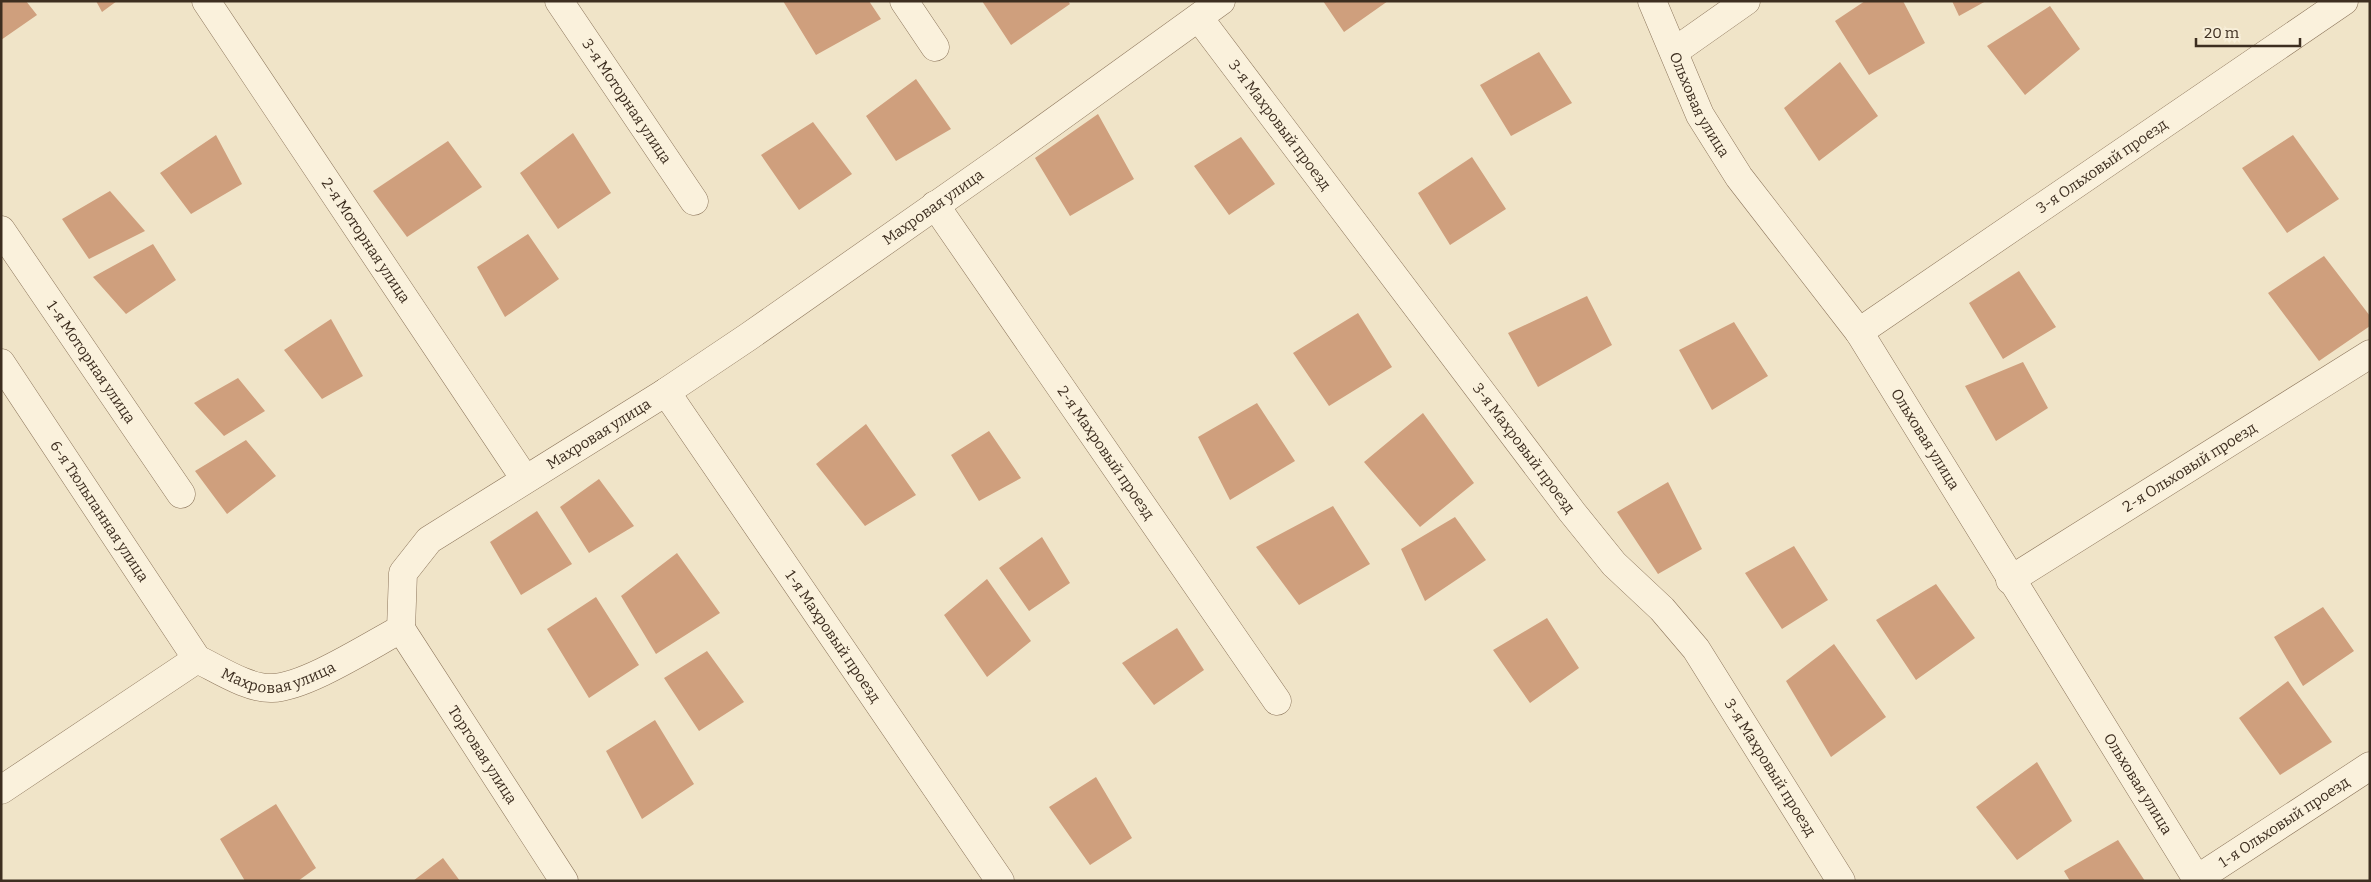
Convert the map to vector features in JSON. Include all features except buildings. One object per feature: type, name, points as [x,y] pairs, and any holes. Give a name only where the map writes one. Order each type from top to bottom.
[{"type":"street","name":"2-я Моторная улица","points":[[206,1],[525,480]]},
{"type":"street","name":"3-я Моторная улица","points":[[559,1],[694,201]]},
{"type":"street","points":[[904,1],[935,47]]},
{"type":"street","name":"Махровая улица","points":[[1,790],[197,659],[241,681],[271,688],[301,682],[401,629],[403,573],[429,540],[666,392],[764,326],[1221,1]]},
{"type":"street","name":"Ольховая улица","points":[[1652,1],[1675,51],[1700,115],[1739,178],[1859,332],[2010,580],[2198,880]]},
{"type":"street","points":[[1675,51],[1746,1]]},
{"type":"street","name":"3-я Ольховый проезд","points":[[1859,332],[2344,1]]},
{"type":"street","name":"3-я Махровый проезд","points":[[1199,18],[1572,512],[1614,564],[1662,609],[1696,649],[1841,881]]},
{"type":"street","name":"2-я Махровый проезд","points":[[935,205],[1277,700]]},
{"type":"street","name":"1-я Моторная улица","points":[[1,230],[181,494]]},
{"type":"street","name":"2-я Ольховый проезд","points":[[2010,580],[2370,354]]},
{"type":"street","name":"6-я Тюльпанная улица","points":[[1,363],[197,659]]},
{"type":"street","name":"1-я Махровый проезд","points":[[666,392],[1000,881]]},
{"type":"street","name":"Торговая улица","points":[[401,629],[564,881]]},
{"type":"street","name":"1-я Ольховый проезд","points":[[2198,880],[2370,766]]}]
